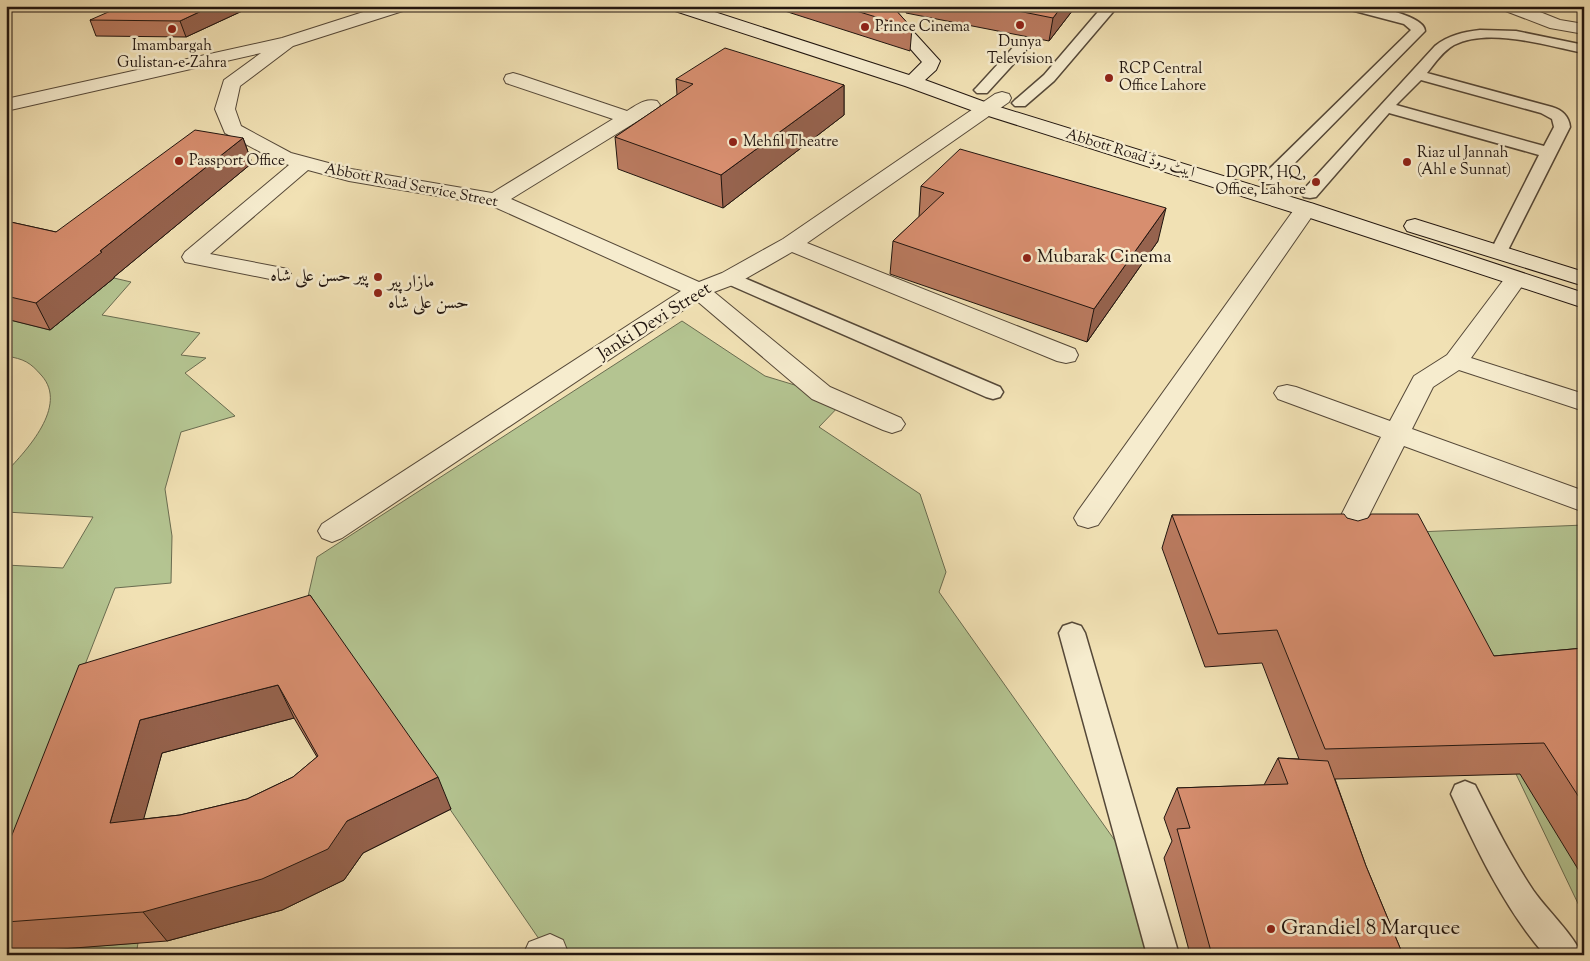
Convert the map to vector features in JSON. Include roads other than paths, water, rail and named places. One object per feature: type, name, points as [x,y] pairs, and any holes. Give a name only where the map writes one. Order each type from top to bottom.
[{"type":"street","points":[[6,105],[287,42],[400,6]]},
{"type":"street","name":"Abbott Road ایبٹ روڈ","points":[[678,6],[1268,180],[1308,201],[1499,252],[1584,279]]},
{"type":"street","name":"Abbott Road ایبٹ روڈ","points":[[717,6],[918,77]]},
{"type":"street","points":[[881,6],[929,57],[930,66],[918,77]]},
{"type":"street","points":[[1510,6],[1556,24],[1584,29]]},
{"type":"street","points":[[212,135],[232,129],[225,109],[231,84],[287,42]]},
{"type":"street","points":[[513,78],[629,118]]},
{"type":"street","name":"Abbott Road ایبٹ روڈ","points":[[998,100],[1308,201],[1516,279],[1584,301]]},
{"type":"street","name":"Janki Devi Street","points":[[332,531],[698,290],[730,278],[790,244],[998,100]]},
{"type":"street","points":[[494,200],[650,104]]},
{"type":"street","name":"Abbott Road Service Street","points":[[232,129],[284,157],[304,163],[349,175],[494,200],[698,290],[821,393],[892,424]]},
{"type":"street","points":[[280,274],[194,257],[304,163]]},
{"type":"street","points":[[1088,518],[1308,201]]},
{"type":"street","points":[[790,244],[1066,355]]},
{"type":"street","points":[[1342,541],[1423,382],[1456,361],[1516,279]]},
{"type":"street","points":[[1456,361],[1584,403]]},
{"type":"street","points":[[1287,393],[1584,502]]},
{"type":"street","points":[[542,955],[550,953],[550,955]]},
{"type":"lane","points":[[998,100],[1049,78],[1111,6]]},
{"type":"lane","points":[[1268,180],[1418,30],[1418,27],[1409,21],[1352,6]]},
{"type":"lane","points":[[1308,201],[1386,107],[1430,59],[1449,42],[1476,35],[1521,36],[1584,49]]},
{"type":"lane","points":[[998,100],[1024,44]]},
{"type":"lane","points":[[1418,74],[1538,107],[1560,117],[1562,121],[1562,127],[1499,252]]},
{"type":"lane","points":[[1386,107],[1549,153]]},
{"type":"lane","points":[[730,278],[994,392]]},
{"type":"lane","points":[[1072,633],[1163,955]]},
{"type":"lane","points":[[1466,794],[1494,854],[1553,941],[1566,955]]},
{"type":"place","name":"Dunya Television","points":[[1020,25]]},
{"type":"place","name":"Prince Cinema","points":[[865,27]]},
{"type":"place","name":"Imambargah Gulistan-e-Zahra","points":[[172,29]]},
{"type":"place","name":"RCP Central Office Lahore","points":[[1109,78]]},
{"type":"place","name":"Mehfil Theatre","points":[[733,142]]},
{"type":"place","name":"Passport Office","points":[[179,161]]},
{"type":"place","name":"Riaz ul Jannah (Ahl e Sunnat)","points":[[1407,162]]},
{"type":"place","name":"DGPR, HQ, Office, Lahore","points":[[1316,182]]},
{"type":"place","name":"Mubarak Cinema","points":[[1027,258]]},
{"type":"place","name":"پیر حسن علی شاہ","points":[[378,277]]},
{"type":"place","name":"مازار پیر حسن علی شاہ","points":[[378,293]]},
{"type":"place","name":"Grandiel 8 Marquee","points":[[1271,929]]}]
